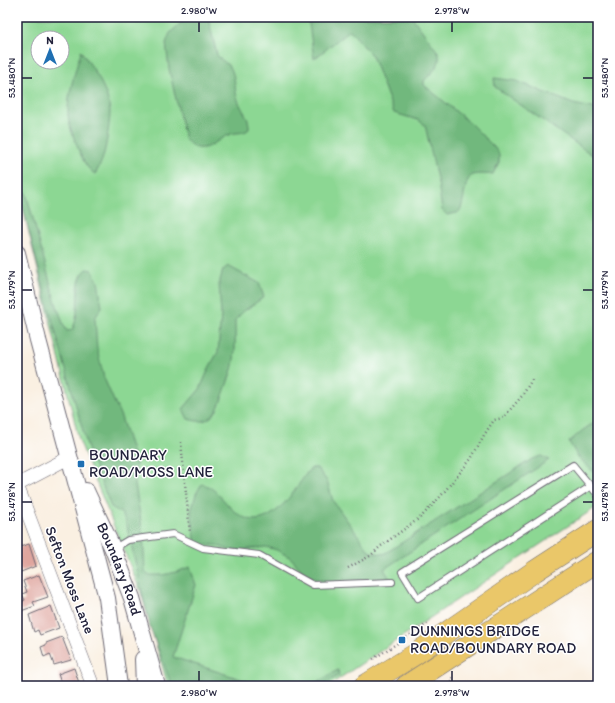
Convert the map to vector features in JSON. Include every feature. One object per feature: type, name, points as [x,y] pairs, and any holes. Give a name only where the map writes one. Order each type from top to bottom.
[{"type":"highway","points":[[364,686],[414,655],[535,571],[598,530]]},
{"type":"highway","points":[[415,682],[598,561]]},
{"type":"street","name":"Boundary Road","points":[[17,253],[38,340],[107,598],[119,686]]},
{"type":"street","name":"Boundary Road","points":[[70,457],[113,549],[132,598],[157,686]]},
{"type":"street","points":[[17,485],[70,457]]},
{"type":"street","name":"Sefton Moss Lane","points":[[17,485],[93,686]]},
{"type":"street","points":[[143,636],[144,686]]},
{"type":"lane","points":[[591,486],[584,491],[418,598],[402,572],[573,465],[588,483],[593,489],[598,495]]},
{"type":"lane","points":[[113,549],[128,540],[173,534],[203,548],[259,555],[313,585],[392,582]]},
{"type":"path","points":[[348,568],[370,556],[381,546],[421,517],[440,497],[471,459],[494,420],[503,418],[522,396],[533,378]]},
{"type":"path","points":[[181,442],[190,534]]},
{"type":"green space","points":[[17,17],[598,17],[598,506],[328,686],[168,686],[140,590],[79,440],[17,184]]},
{"type":"green space","points":[[184,17],[208,17],[217,55],[231,69],[239,104],[247,117],[249,125],[249,129],[247,131],[231,134],[208,147],[203,148],[197,148],[191,145],[185,139],[169,69],[166,43],[170,33],[183,21]]},
{"type":"green space","points":[[308,17],[412,17],[438,52],[439,56],[438,64],[424,81],[424,85],[470,123],[499,154],[499,162],[493,174],[475,174],[467,182],[462,206],[457,213],[447,215],[442,210],[438,183],[425,125],[418,120],[394,113],[372,56],[350,30],[314,59]]},
{"type":"green space","points":[[81,51],[103,87],[109,103],[110,111],[105,148],[101,162],[95,174],[87,167],[84,161],[71,129],[68,115],[70,91]]},
{"type":"green space","points":[[494,78],[517,81],[573,104],[598,109],[598,159],[495,87]]},
{"type":"green space","points":[[17,175],[27,196],[54,297],[67,331],[72,330],[75,322],[77,314],[79,281],[82,275],[87,269],[92,270],[98,281],[102,307],[95,318],[97,349],[104,378],[121,417],[136,463],[135,484],[143,534],[145,571],[148,575],[159,575],[190,567],[196,585],[173,657],[262,686],[172,686],[150,627],[126,522],[121,513],[111,507],[88,449],[48,305],[19,192],[17,190]]},
{"type":"green space","points":[[228,266],[259,283],[264,297],[244,311],[235,320],[235,355],[231,374],[218,408],[210,418],[204,421],[188,419],[183,409],[200,389],[218,352],[221,315],[219,284],[223,270]]},
{"type":"green space","points":[[598,420],[598,476],[578,457],[569,442]]},
{"type":"green space","points":[[541,456],[549,460],[384,569],[390,579],[330,583],[308,576],[291,558],[277,550],[266,547],[233,551],[215,545],[196,545],[191,512],[196,494],[203,484],[216,492],[233,510],[245,518],[256,520],[267,517],[277,510],[294,491],[308,471],[312,468],[317,468],[327,481],[333,501],[370,552],[384,554],[532,459]]},
{"type":"green space","points":[[338,670],[339,675],[322,686],[310,686]]},
{"type":"building","points":[[29,544],[36,566],[21,572],[17,562],[17,548]]},
{"type":"building","points":[[39,575],[48,597],[33,602],[35,606],[21,611],[19,603],[25,600],[22,594],[27,592],[23,581]]},
{"type":"building","points":[[51,606],[59,628],[40,635],[38,630],[34,632],[29,615]]},
{"type":"building","points":[[62,637],[71,660],[54,665],[50,654],[44,657],[41,647],[46,645],[46,643]]},
{"type":"building","points":[[74,668],[80,686],[62,686],[58,674]]},
{"type":"place","name":"BOUNDARY ROAD/MOSS LANE","points":[[81,464]]},
{"type":"place","name":"DUNNINGS BRIDGE ROAD/BOUNDARY ROAD","points":[[402,640]]}]
